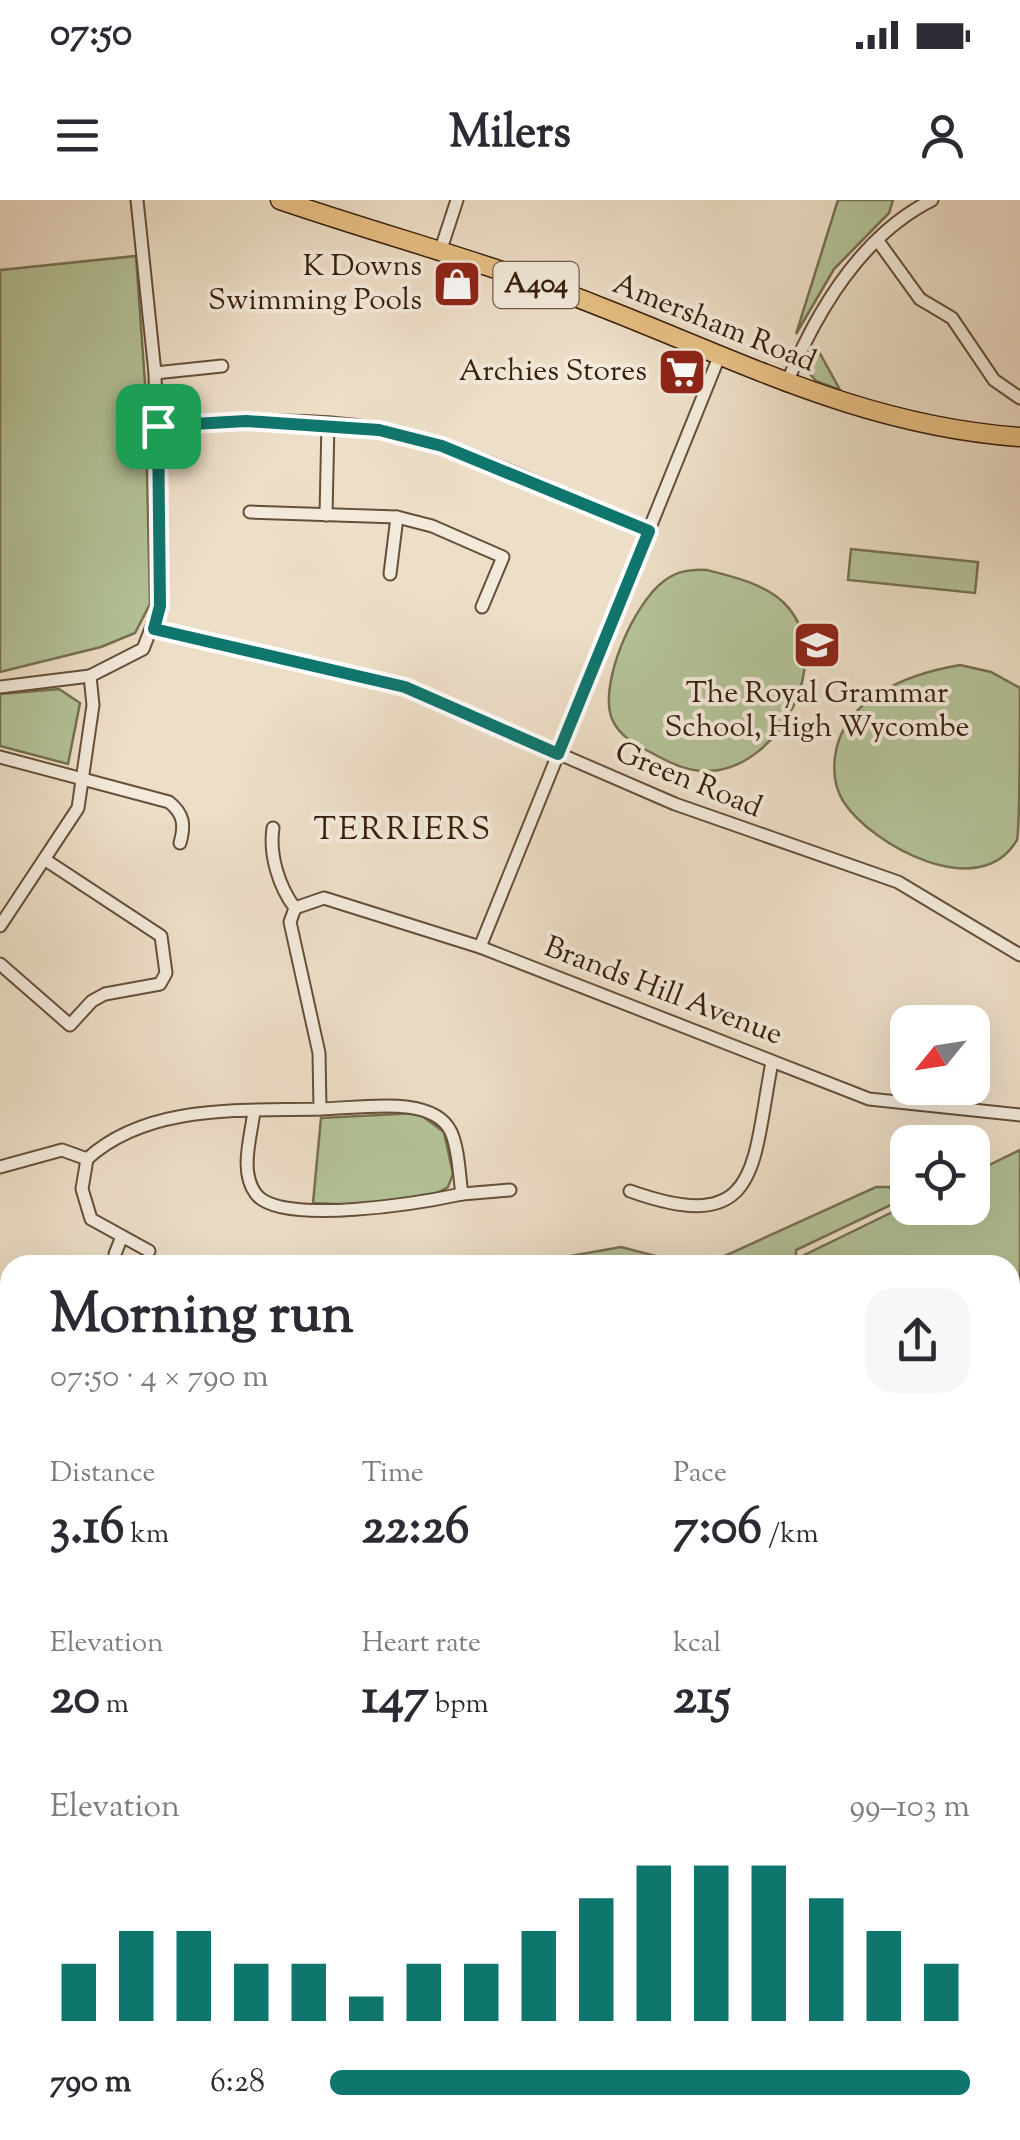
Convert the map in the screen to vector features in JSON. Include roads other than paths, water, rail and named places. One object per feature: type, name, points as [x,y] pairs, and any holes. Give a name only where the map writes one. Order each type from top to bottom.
[{"type":"main road","name":"Amersham Road","points":[[280,200],[604,308],[786,386],[914,422],[1020,437]]},
{"type":"street","points":[[0,687],[90,676],[143,649],[154,629],[160,606],[158,426],[137,200]]},
{"type":"street","points":[[440,252],[456,200]]},
{"type":"street","points":[[786,386],[824,307],[878,241],[932,200]]},
{"type":"street","points":[[878,241],[920,299],[952,318],[994,380],[1020,398]]},
{"type":"street","points":[[480,947],[720,357]]},
{"type":"street","points":[[155,373],[222,366]]},
{"type":"street","points":[[158,426],[328,423],[379,430],[442,446],[649,531]]},
{"type":"street","points":[[326,515],[328,423]]},
{"type":"street","points":[[250,512],[398,517],[432,526],[503,556],[482,607]]},
{"type":"street","points":[[390,574],[398,517]]},
{"type":"street","name":"Green Road","points":[[154,629],[405,687],[763,838],[898,882],[1020,955]]},
{"type":"street","points":[[0,926],[78,808],[94,705],[90,676]]},
{"type":"street","points":[[0,757],[170,802],[180,810],[184,827],[180,843]]},
{"type":"street","points":[[273,828],[271,840],[282,892],[295,908],[290,922],[319,1054],[320,1110]]},
{"type":"street","points":[[0,964],[70,1025],[92,1001],[160,984],[166,973],[161,936],[47,860]]},
{"type":"street","name":"Brands Hill Avenue","points":[[295,908],[324,898],[480,947],[869,1099],[1020,1115]]},
{"type":"street","points":[[630,1191],[661,1202],[708,1208],[731,1200],[749,1166],[772,1062]]},
{"type":"street","points":[[149,1251],[122,1240],[91,1219],[82,1189],[88,1159],[127,1131],[209,1111],[419,1108],[440,1116],[452,1134],[462,1194]]},
{"type":"street","points":[[254,1111],[247,1174],[258,1197],[276,1206],[386,1210],[462,1194],[510,1190]]},
{"type":"street","points":[[0,1167],[62,1150],[88,1159]]},
{"type":"street","points":[[115,1254],[122,1240]]},
{"type":"place","name":"K Downs Swimming Pools","points":[[457,284]]},
{"type":"place","name":"Archies Stores","points":[[682,372]]},
{"type":"place","name":"The Royal Grammar School, High Wycombe","points":[[817,645]]},
{"type":"district","name":"TERRIERS","points":[[403,831]]}]
